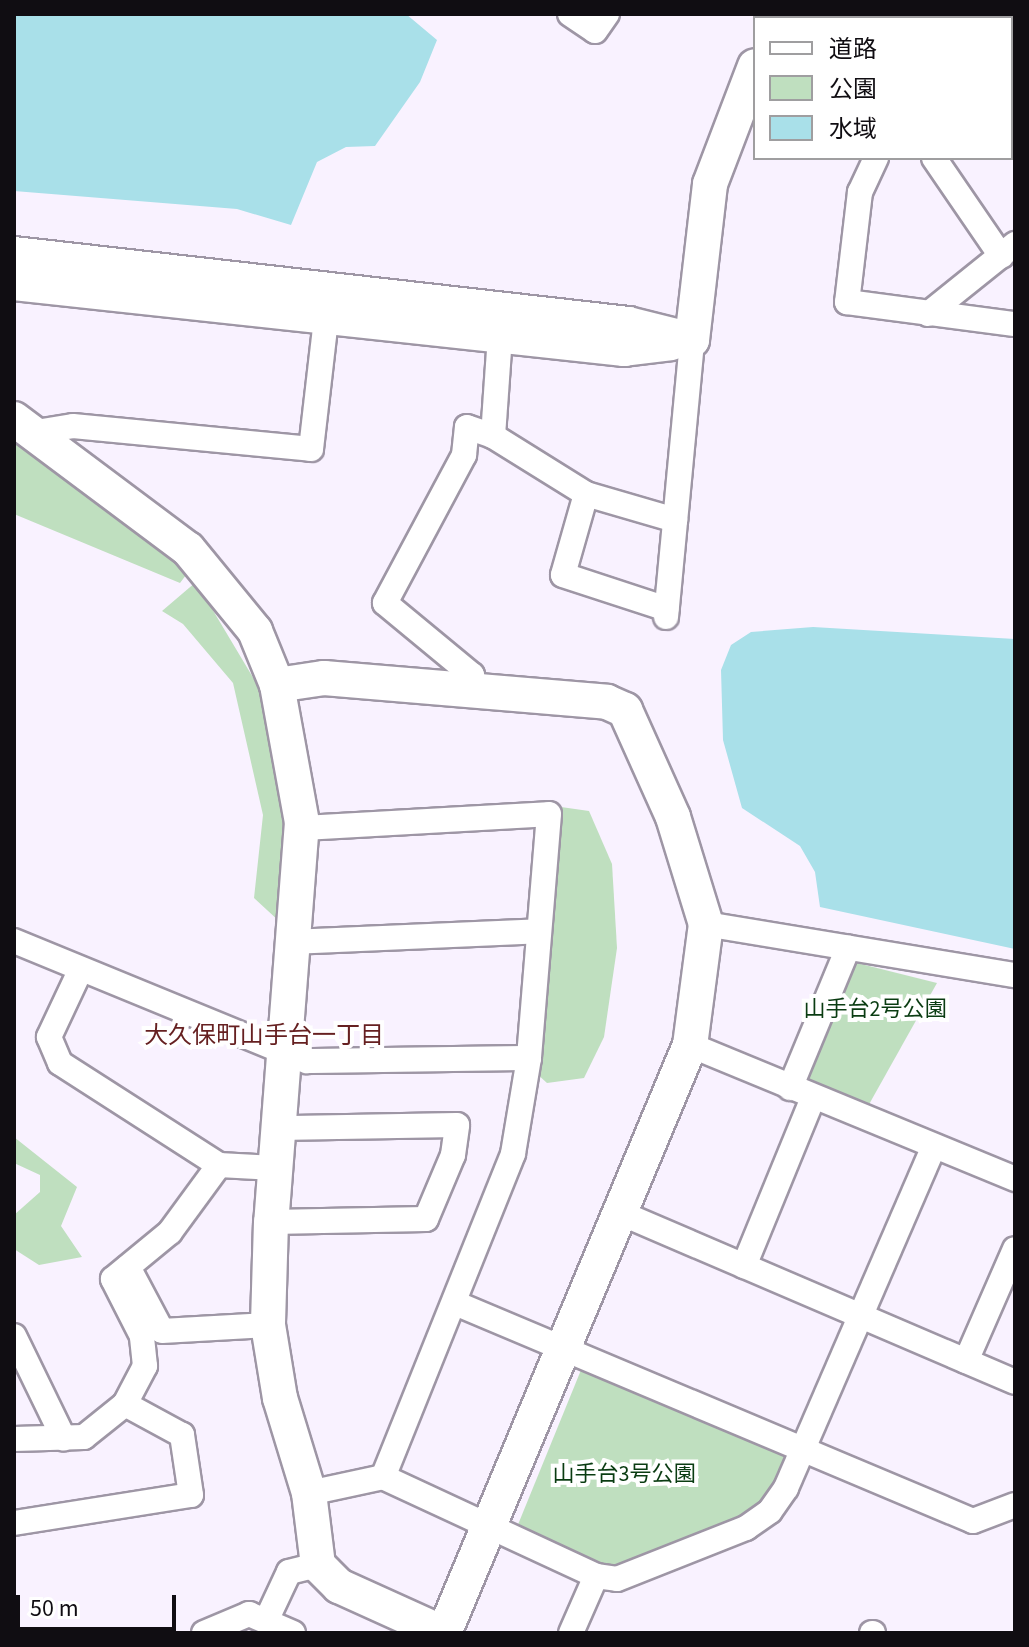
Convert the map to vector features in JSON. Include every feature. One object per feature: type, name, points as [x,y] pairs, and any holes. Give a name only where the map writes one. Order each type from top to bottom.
[{"type":"street","points":[[570,14],[595,31],[607,14]]},
{"type":"street","points":[[586,494],[563,575],[666,613],[710,184],[753,71]]},
{"type":"street","points":[[875,160],[860,192],[847,302],[1015,324]]},
{"type":"street","points":[[928,314],[1008,250],[936,160]]},
{"type":"street","points":[[14,254],[628,324],[692,340]]},
{"type":"street","points":[[14,283],[326,320],[624,349],[692,340]]},
{"type":"street","points":[[25,426],[73,426],[311,449],[326,320]]},
{"type":"street","points":[[493,436],[500,337]]},
{"type":"street","points":[[25,426],[188,549],[255,631],[277,685],[302,828],[271,1222],[268,1325],[280,1398],[309,1493],[318,1565],[339,1586],[444,1633],[623,1214],[690,1045],[706,924],[673,817],[625,710],[607,702],[324,678],[277,685]]},
{"type":"street","points":[[477,693],[472,675],[385,603],[464,455],[467,427],[493,436],[586,494],[675,520]]},
{"type":"street","points":[[302,828],[549,814],[529,1058],[513,1154],[383,1477]]},
{"type":"street","points":[[706,924],[1015,975]]},
{"type":"street","points":[[291,942],[539,931]]},
{"type":"street","points":[[14,941],[283,1055],[307,1061],[529,1058]]},
{"type":"street","points":[[790,1088],[848,948]]},
{"type":"street","points":[[80,971],[49,1037],[60,1063],[219,1165],[275,1168]]},
{"type":"street","points":[[690,1045],[933,1148],[1015,1179]]},
{"type":"street","points":[[744,1266],[813,1098]]},
{"type":"street","points":[[271,1222],[426,1219],[453,1155],[457,1125],[278,1128]]},
{"type":"street","points":[[309,1493],[383,1477],[596,1576],[617,1579],[746,1528],[770,1511],[802,1451],[933,1148]]},
{"type":"street","points":[[14,1439],[84,1437],[125,1404],[145,1366],[142,1336],[113,1279],[170,1232],[219,1165]]},
{"type":"street","points":[[623,1214],[1015,1382]]},
{"type":"street","points":[[966,1361],[1015,1249]]},
{"type":"street","points":[[128,1267],[162,1331],[268,1325]]},
{"type":"street","points":[[455,1303],[973,1521],[1015,1505]]},
{"type":"street","points":[[14,1336],[64,1439]]},
{"type":"street","points":[[14,1523],[191,1495],[182,1435],[125,1404]]},
{"type":"street","points":[[266,1621],[289,1572],[318,1565]]},
{"type":"street","points":[[571,1633],[596,1576]]},
{"type":"street","points":[[204,1633],[249,1614],[293,1633]]},
{"type":"green space","points":[[14,439],[91,491],[88,497],[189,571],[180,583],[14,514]]},
{"type":"green space","points":[[196,582],[267,701],[284,812],[280,922],[254,898],[263,815],[233,683],[183,624],[162,611]]},
{"type":"green space","points":[[561,807],[589,811],[612,864],[617,948],[604,1037],[584,1078],[547,1083],[536,1073],[545,916]]},
{"type":"green space","name":"山手台2号公園","points":[[853,962],[937,983],[867,1108],[800,1082]]},
{"type":"green space","points":[[14,1137],[77,1187],[61,1226],[82,1257],[39,1265],[14,1249],[14,1215],[40,1192],[40,1175],[14,1163]]},
{"type":"green space","name":"山手台3号公園","points":[[581,1370],[786,1457],[772,1488],[751,1512],[611,1567],[517,1527]]},
{"type":"water","points":[[14,14],[406,14],[437,40],[420,82],[375,146],[346,147],[317,162],[291,225],[237,209],[14,191]]},
{"type":"water","points":[[813,627],[1015,639],[1015,949],[820,907],[815,872],[800,846],[742,808],[723,740],[721,670],[731,645],[751,632]]},
{"type":"district","name":"大久保町山手台一丁目","points":[[264,1036]]}]
